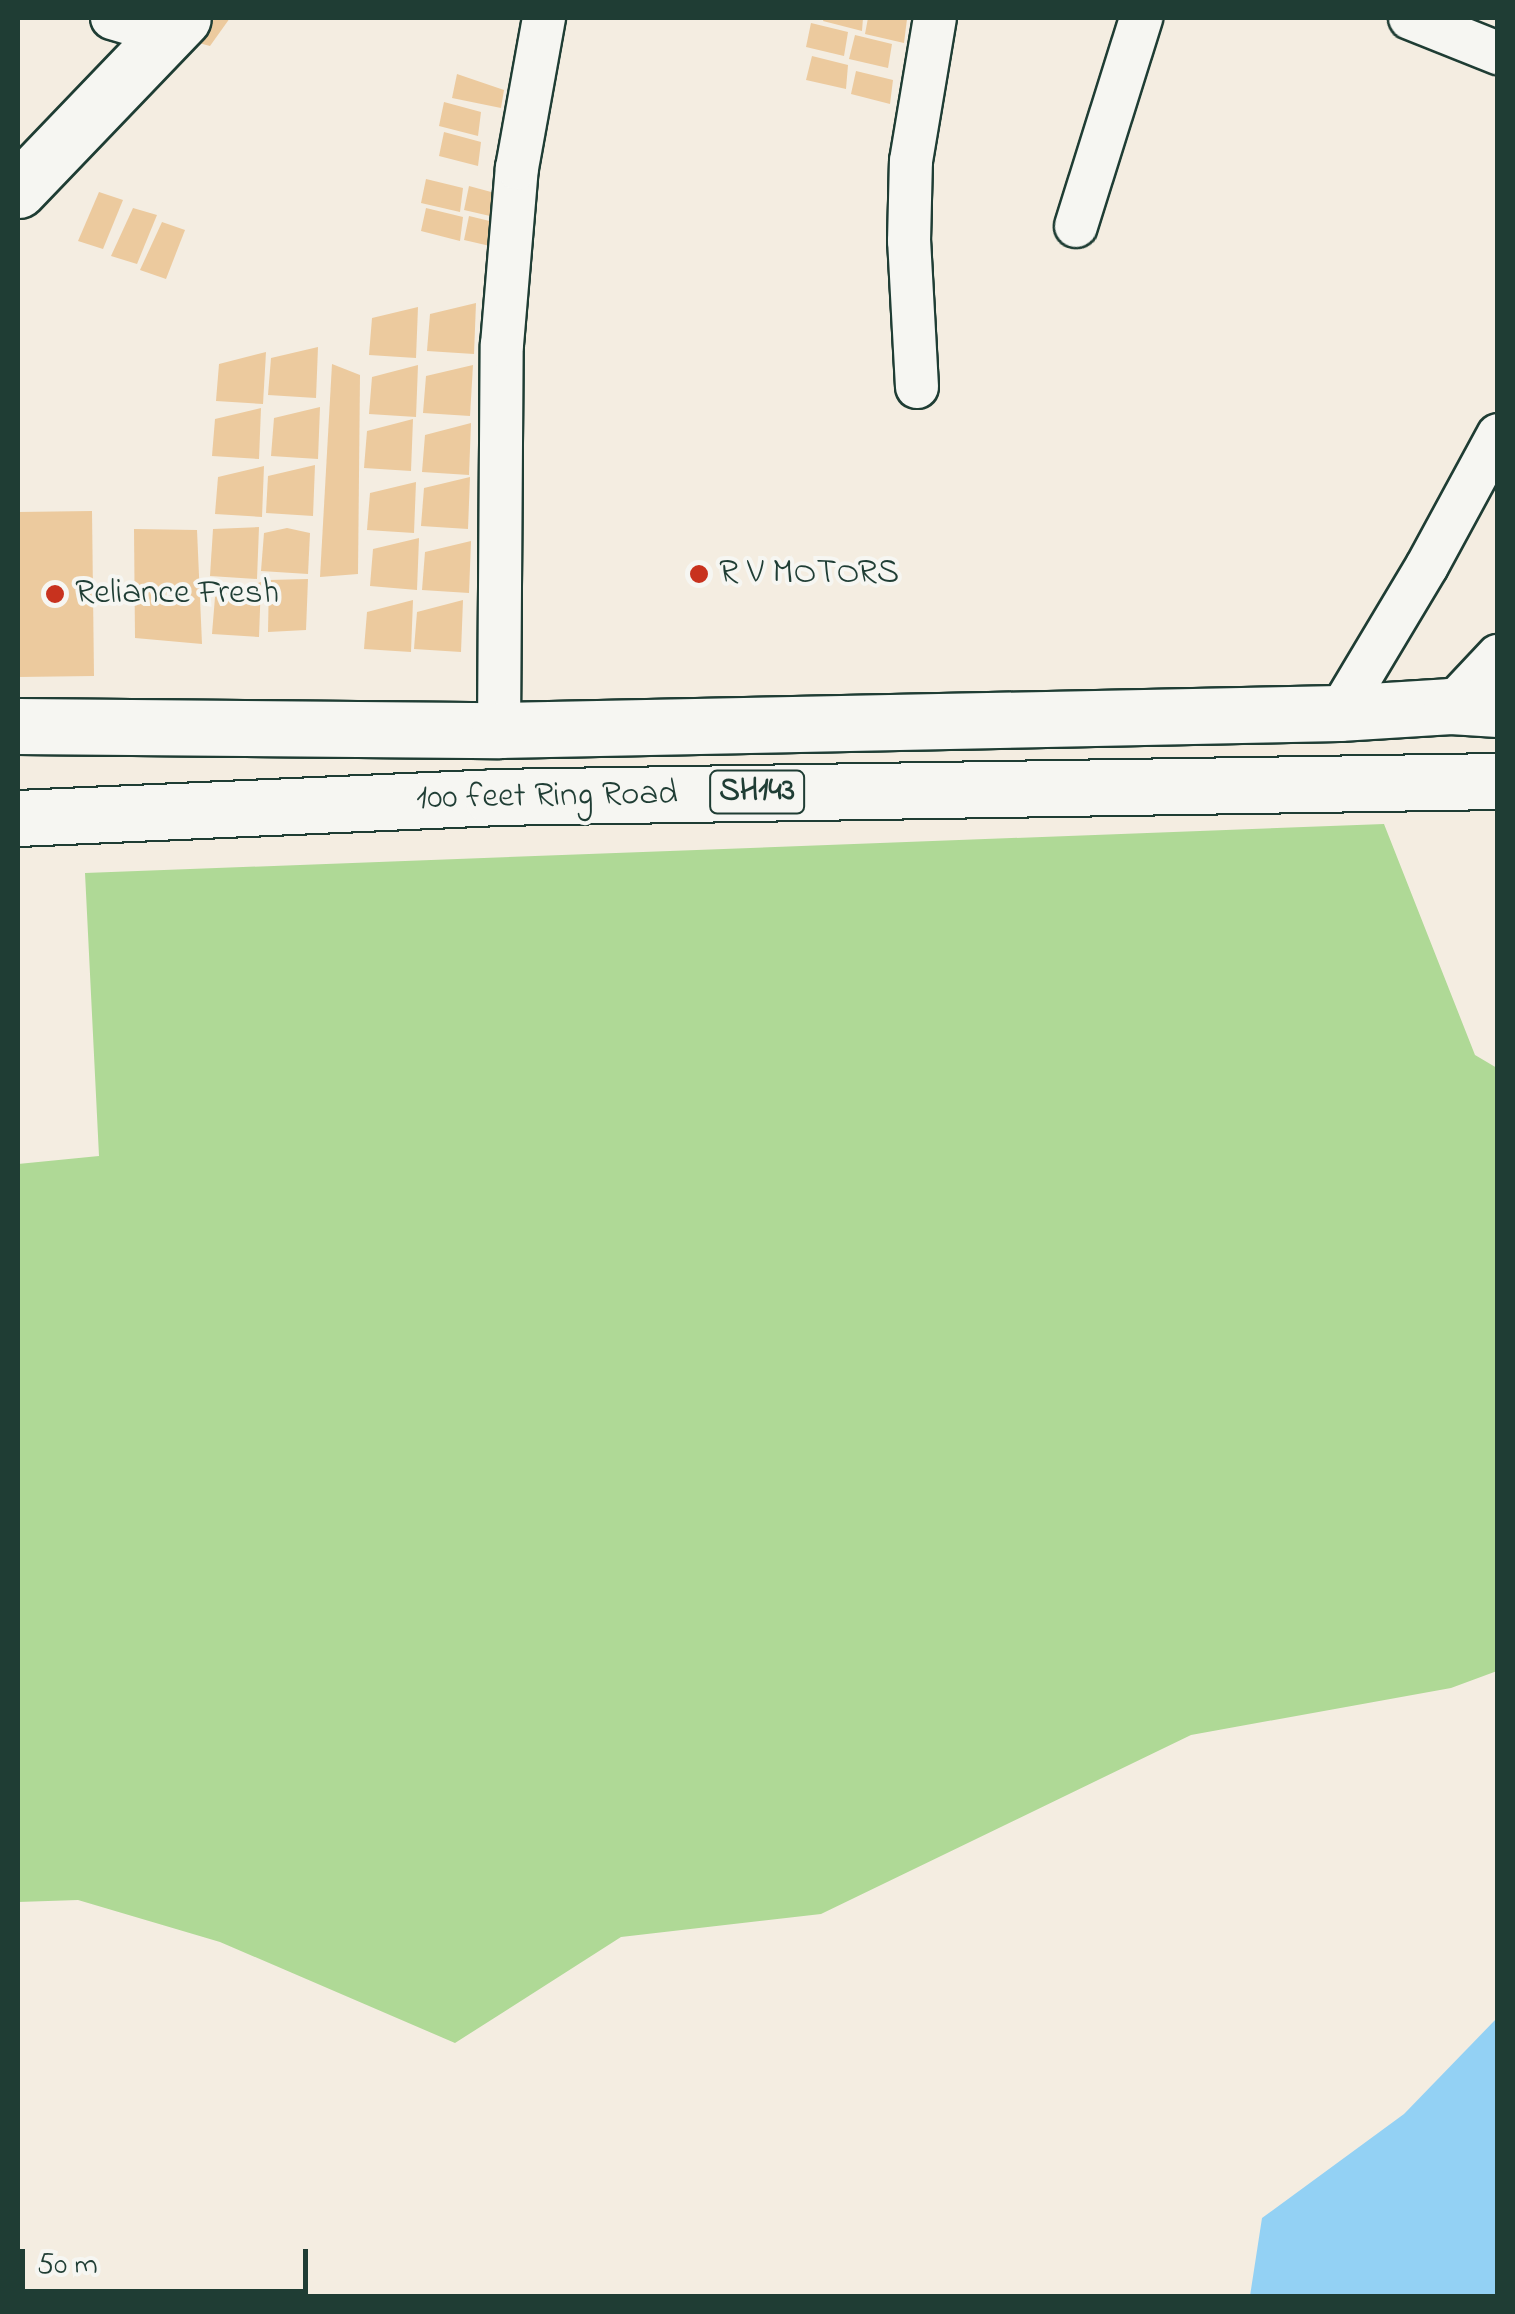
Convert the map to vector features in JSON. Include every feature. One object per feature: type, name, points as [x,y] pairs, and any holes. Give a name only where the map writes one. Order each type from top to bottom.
[{"type":"main road","points":[[18,190],[174,26]]},
{"type":"main road","name":"100 feet Ring Road","points":[[18,726],[499,730],[1474,708]]},
{"type":"main road","name":"100 feet Ring Road","points":[[18,818],[492,796],[1498,781]]},
{"type":"street","points":[[112,18],[174,26]]},
{"type":"street","points":[[499,730],[502,345],[517,168],[544,18]]},
{"type":"street","points":[[917,387],[909,240],[910,161],[936,18]]},
{"type":"street","points":[[1076,226],[1141,18]]},
{"type":"street","points":[[1410,18],[1498,53]]},
{"type":"street","points":[[1339,712],[1427,566],[1498,435]]},
{"type":"street","points":[[1474,708],[1498,656]]},
{"type":"green space","points":[[1384,824],[1475,1055],[1497,1068],[1497,1671],[1451,1688],[1191,1735],[821,1914],[621,1937],[455,2043],[220,1942],[78,1900],[18,1902],[18,1164],[99,1156],[85,873]]},
{"type":"water","points":[[1497,2018],[1497,2296],[1250,2296],[1262,2218],[1404,2114]]},
{"type":"building","points":[[197,18],[230,18],[210,46],[180,38]]},
{"type":"building","points":[[863,18],[862,31],[823,21]]},
{"type":"building","points":[[868,18],[907,19],[904,43],[865,34]]},
{"type":"building","points":[[811,23],[848,32],[844,56],[806,47]]},
{"type":"building","points":[[855,35],[892,44],[888,68],[849,59]]},
{"type":"building","points":[[812,56],[848,65],[846,89],[806,80]]},
{"type":"building","points":[[856,71],[893,80],[890,104],[851,94]]},
{"type":"building","points":[[457,74],[504,90],[501,108],[452,98]]},
{"type":"building","points":[[444,102],[481,112],[478,136],[439,126]]},
{"type":"building","points":[[444,132],[481,142],[478,166],[439,156]]},
{"type":"building","points":[[426,179],[463,188],[460,212],[421,203]]},
{"type":"building","points":[[469,186],[506,196],[503,219],[464,210]]},
{"type":"building","points":[[99,192],[123,200],[103,249],[78,241]]},
{"type":"building","points":[[133,208],[157,215],[137,264],[111,256]]},
{"type":"building","points":[[426,208],[463,217],[460,241],[421,231]]},
{"type":"building","points":[[469,216],[506,225],[503,249],[464,240]]},
{"type":"building","points":[[162,222],[185,230],[166,279],[140,270]]},
{"type":"building","points":[[476,303],[474,354],[427,351],[430,314]]},
{"type":"building","points":[[418,307],[416,358],[369,355],[372,318]]},
{"type":"building","points":[[318,347],[316,398],[268,395],[271,358]]},
{"type":"building","points":[[266,352],[263,404],[216,401],[219,364]]},
{"type":"building","points":[[332,364],[360,375],[358,574],[320,577]]},
{"type":"building","points":[[418,365],[416,417],[369,414],[372,377]]},
{"type":"building","points":[[473,365],[470,416],[423,413],[426,376]]},
{"type":"building","points":[[320,407],[318,459],[271,456],[274,418]]},
{"type":"building","points":[[261,408],[259,459],[212,456],[215,419]]},
{"type":"building","points":[[413,419],[411,471],[364,468],[367,431]]},
{"type":"building","points":[[471,423],[469,475],[422,472],[425,435]]},
{"type":"building","points":[[315,465],[313,516],[266,513],[268,476]]},
{"type":"building","points":[[264,466],[262,517],[215,514],[218,477]]},
{"type":"building","points":[[470,477],[468,529],[421,526],[424,488]]},
{"type":"building","points":[[416,482],[414,533],[367,530],[370,493]]},
{"type":"building","name":"Reliance Fresh","points":[[92,511],[94,676],[18,677],[18,512]]},
{"type":"building","points":[[259,527],[257,579],[210,576],[213,529]]},
{"type":"building","points":[[287,528],[310,533],[308,574],[261,571],[264,533]]},
{"type":"building","points":[[134,529],[197,530],[202,644],[135,638]]},
{"type":"building","points":[[419,538],[417,590],[370,586],[373,549]]},
{"type":"building","points":[[471,541],[469,593],[422,590],[425,552]]},
{"type":"building","points":[[308,579],[306,630],[268,632],[269,580]]},
{"type":"building","points":[[261,582],[259,637],[212,634],[215,597]]},
{"type":"building","points":[[413,600],[411,652],[364,649],[367,612]]},
{"type":"building","points":[[463,600],[461,652],[414,649],[417,612]]},
{"type":"place","name":"R V MOTORS","points":[[699,574]]},
{"type":"place","name":"Reliance Fresh","points":[[55,594]]}]
